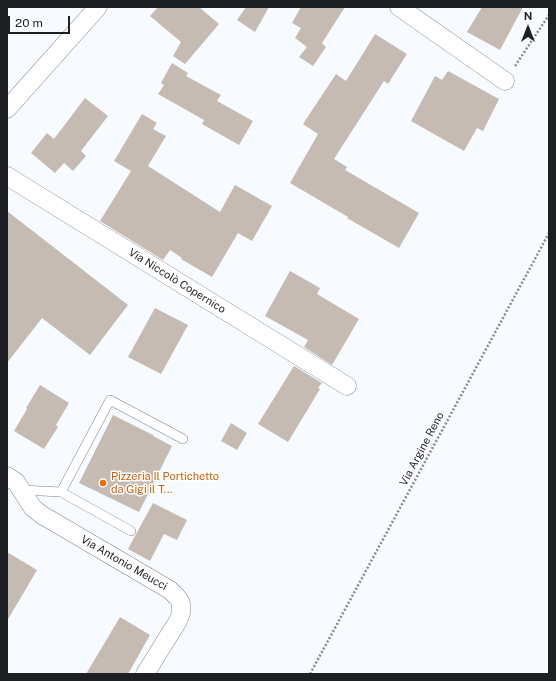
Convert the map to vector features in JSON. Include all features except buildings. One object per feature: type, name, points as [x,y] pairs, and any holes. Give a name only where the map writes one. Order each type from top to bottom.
[{"type":"street","points":[[7,109],[98,7]]},
{"type":"street","points":[[399,7],[505,81]]},
{"type":"street","name":"Via Niccolò Copernico","points":[[7,176],[347,386]]},
{"type":"street","name":"Via Antonio Meucci","points":[[7,476],[16,482],[33,508],[42,515],[170,590],[177,597],[181,603],[181,613],[178,621],[145,674]]},
{"type":"lane","points":[[61,492],[110,400],[183,439]]},
{"type":"lane","points":[[22,490],[61,492],[131,531]]},
{"type":"path","points":[[505,81],[549,15]]},
{"type":"path","name":"Via Argine Reno","points":[[310,674],[549,233]]},
{"type":"place","name":"Pizzeria Il Portichetto da Gigi il T...","points":[[103,483]]}]
